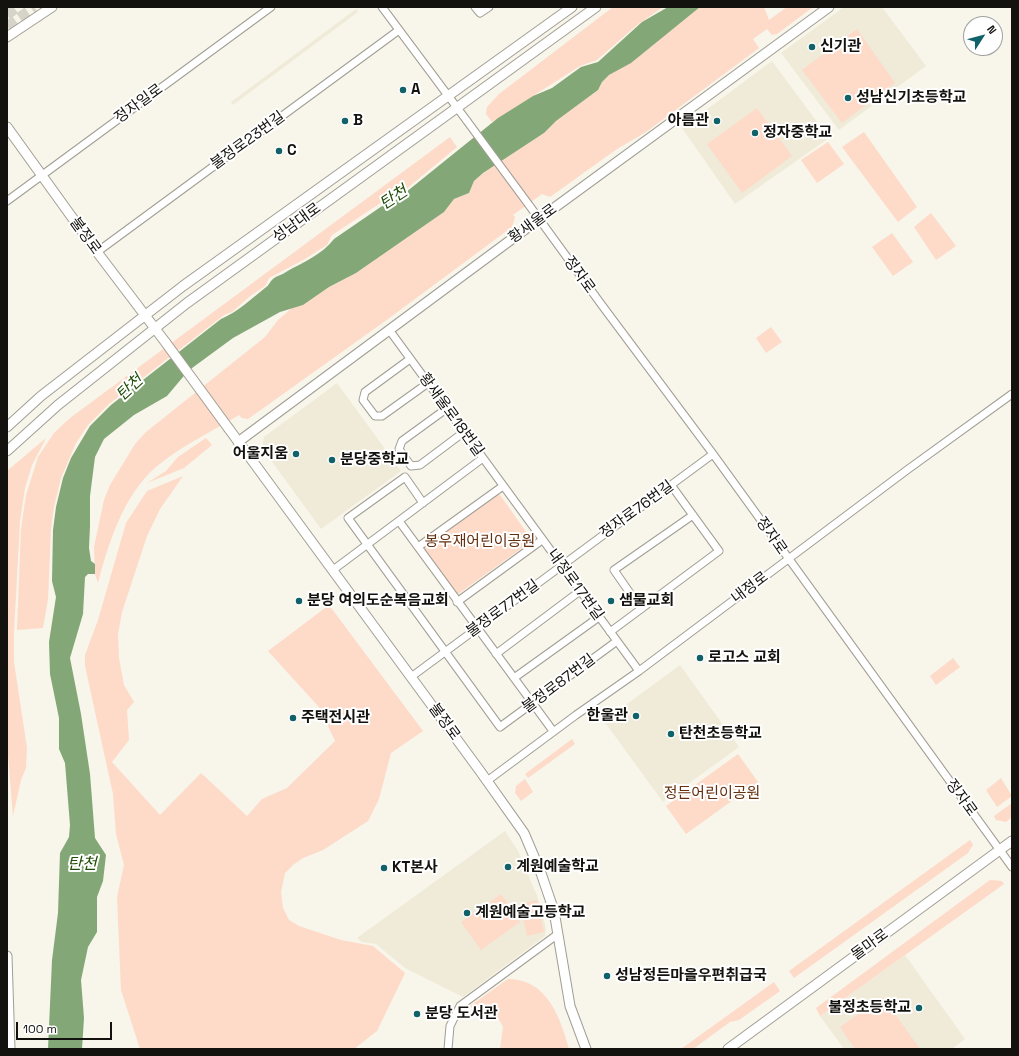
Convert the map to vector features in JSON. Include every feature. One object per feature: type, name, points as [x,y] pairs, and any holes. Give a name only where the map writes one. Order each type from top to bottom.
[{"type":"main road","points":[[7,38],[52,7]]},
{"type":"main road","name":"성남대로","points":[[7,427],[41,396],[184,286],[449,97],[572,7]]},
{"type":"main road","name":"성남대로","points":[[7,450],[58,405],[155,328],[359,178],[596,7]]},
{"type":"main road","name":"황새울로","points":[[238,442],[829,7]]},
{"type":"main road","name":"불정로","points":[[7,128],[97,252],[230,429],[238,442],[488,781],[524,833],[532,849],[552,905],[570,1006],[586,1049]]},
{"type":"main road","name":"돌마로","points":[[728,1049],[1012,841]]},
{"type":"main road","points":[[7,956],[10,1049]]},
{"type":"street","name":"정자일로","points":[[7,201],[271,7]]},
{"type":"street","points":[[382,7],[458,108]]},
{"type":"street","points":[[475,7],[480,14],[489,7]]},
{"type":"street","name":"불정로23번길","points":[[97,252],[400,30]]},
{"type":"street","name":"정자로","points":[[458,108],[713,454],[1012,867]]},
{"type":"street","name":"황새울로18번길","points":[[390,331],[512,499]]},
{"type":"street","points":[[410,359],[365,392],[363,400],[374,416],[382,416],[428,383]]},
{"type":"street","name":"내정로","points":[[488,781],[553,731],[639,671],[1012,394]]},
{"type":"street","points":[[446,409],[402,441],[399,449],[411,466],[420,465],[464,432]]},
{"type":"street","name":"정자로76번길","points":[[562,566],[713,454]]},
{"type":"street","points":[[333,570],[482,458]]},
{"type":"street","points":[[423,503],[405,477],[348,518],[445,652]]},
{"type":"street","points":[[641,609],[614,570],[693,515],[671,485]]},
{"type":"street","points":[[418,547],[503,486]]},
{"type":"street","name":"내정로17번길","points":[[512,499],[639,671]]},
{"type":"street","name":"내정로17번길","points":[[610,632],[719,551],[693,515]]},
{"type":"street","points":[[399,521],[553,731]]},
{"type":"street","points":[[457,602],[542,540]]},
{"type":"street","name":"불정로77번길","points":[[411,677],[562,566]]},
{"type":"street","points":[[496,654],[580,591]]},
{"type":"street","points":[[514,678],[599,617]]},
{"type":"street","name":"불정로87번길","points":[[445,652],[500,727],[617,641]]},
{"type":"street","points":[[448,1049],[451,1038],[450,1026],[460,1006],[558,934]]},
{"type":"shaded area","name":"성남신기초등학교","points":[[844,7],[882,7],[926,66],[839,130],[781,53]]},
{"type":"shaded area","points":[[356,9],[358,12],[233,105],[231,102]]},
{"type":"shaded area","name":"정자중학교","points":[[772,61],[829,138],[735,204],[682,128]]},
{"type":"shaded area","name":"분당중학교","points":[[337,383],[401,471],[321,529],[262,448],[264,437]]},
{"type":"shaded area","name":"탄천초등학교","points":[[680,665],[739,747],[663,802],[604,721]]},
{"type":"shaded area","name":"계원예술고등학교","points":[[505,831],[518,851],[538,898],[546,929],[545,936],[463,997],[405,968],[376,944],[362,942],[357,938]]},
{"type":"shaded area","points":[[905,955],[965,1039],[952,1049],[844,1049],[820,1016]]},
{"type":"green space","points":[[613,7],[663,7],[637,25],[597,60],[580,66],[492,122],[486,114],[487,107],[499,94]]},
{"type":"green space","points":[[700,7],[764,7],[769,20],[787,7],[813,7],[777,34],[772,35],[767,29],[753,39],[759,48],[646,132],[617,149],[550,197],[542,194],[513,215],[515,217],[512,227],[388,319],[248,419],[242,418],[239,415],[186,446],[156,467],[145,478],[126,505],[112,536],[98,583],[95,574],[94,547],[104,500],[110,485],[135,444],[146,432],[265,337],[278,320],[292,308],[303,305],[329,287],[356,273],[444,212],[454,199],[469,193],[474,181],[483,173],[544,133],[556,121],[598,90],[602,82],[609,75],[630,63]]},
{"type":"green space","points":[[857,29],[895,83],[842,123],[802,70]]},
{"type":"green space","points":[[757,108],[792,156],[742,193],[707,144]]},
{"type":"green space","points":[[864,132],[917,207],[898,222],[842,147]]},
{"type":"green space","points":[[450,137],[457,147],[393,200],[385,200],[332,235],[327,245],[305,259],[269,278],[265,286],[249,297],[232,312],[224,315],[109,404],[88,425],[76,443],[61,478],[54,507],[51,529],[48,599],[43,628],[17,630],[21,529],[26,495],[38,457],[54,433],[70,418]]},
{"type":"green space","points":[[828,142],[844,164],[817,183],[801,160]]},
{"type":"green space","points":[[931,213],[956,246],[936,260],[914,227]]},
{"type":"green space","points":[[892,233],[913,262],[893,276],[872,247]]},
{"type":"green space","points":[[771,327],[782,342],[766,353],[756,338]]},
{"type":"green space","points":[[46,438],[32,465],[25,488],[20,521],[14,632],[14,662],[27,748],[26,768],[21,780],[13,816],[7,743],[7,471]]},
{"type":"green space","points":[[206,438],[212,445],[184,468],[147,483],[166,471],[178,457]]},
{"type":"green space","points":[[183,476],[160,509],[147,536],[122,612],[118,634],[119,658],[124,685],[134,702],[127,710],[129,740],[112,762],[160,815],[201,773],[247,816],[262,799],[287,788],[335,741],[328,726],[327,716],[268,651],[329,605],[423,731],[391,753],[379,799],[368,821],[323,850],[303,858],[285,873],[281,892],[283,908],[289,920],[299,926],[341,940],[373,946],[405,973],[377,1031],[354,1049],[140,1049],[121,990],[117,897],[124,865],[116,834],[113,794],[85,666],[85,655],[98,620],[126,523],[147,491]]},
{"type":"green space","name":"봉우재어린이공원","points":[[496,494],[500,495],[529,536],[529,543],[454,597],[424,551],[426,545]]},
{"type":"green space","points":[[953,658],[960,667],[936,685],[930,676]]},
{"type":"green space","points":[[572,739],[575,744],[528,778],[525,774]]},
{"type":"green space","name":"정든어린이공원","points":[[738,754],[758,782],[686,834],[666,806]]},
{"type":"green space","points":[[1001,778],[1012,796],[997,807],[986,790]]},
{"type":"green space","points":[[525,779],[533,792],[521,801],[515,793],[516,786]]},
{"type":"green space","points":[[1012,803],[1012,817],[1006,822],[996,820],[994,816]]},
{"type":"green space","points":[[970,840],[973,845],[968,853],[794,978],[789,971]]},
{"type":"green space","points":[[990,880],[1002,881],[1004,884],[820,1016],[816,1008]]},
{"type":"green space","points":[[501,894],[520,922],[481,950],[461,922]]},
{"type":"green space","points":[[537,900],[544,932],[527,936],[520,904]]},
{"type":"green space","points":[[508,979],[533,985],[550,1002],[561,1025],[569,1049],[500,1049],[503,1027],[496,1014],[474,1011],[470,1006]]},
{"type":"green space","points":[[774,982],[780,991],[739,1020],[730,1022],[693,1049],[681,1049]]},
{"type":"green space","points":[[883,997],[920,1049],[855,1049],[840,1027]]},
{"type":"water","name":"탄천","points":[[668,7],[700,7],[631,63],[609,75],[602,82],[598,90],[556,121],[544,133],[483,173],[474,181],[469,193],[454,199],[444,212],[356,273],[329,287],[303,305],[280,312],[233,338],[188,371],[167,396],[134,415],[104,439],[95,457],[90,496],[89,548],[91,561],[95,564],[95,574],[88,574],[85,577],[83,614],[70,658],[81,714],[90,774],[95,838],[106,855],[103,881],[97,897],[97,932],[88,947],[81,980],[84,1018],[82,1049],[48,1049],[52,960],[58,913],[60,853],[69,837],[70,825],[65,763],[59,749],[59,718],[50,674],[49,642],[56,597],[52,581],[53,530],[56,507],[63,478],[71,458],[90,426],[111,405],[221,319],[244,305],[266,287],[274,278],[312,258],[324,250],[334,239],[385,204],[395,201],[498,118],[533,96],[552,88],[581,67],[598,62],[642,22]]},
{"type":"tunnel","points":[[7,15],[18,7]]},
{"type":"tunnel","points":[[7,26],[34,7]]},
{"type":"place","name":"신기관","points":[[812,47]]},
{"type":"place","name":"A","points":[[403,90]]},
{"type":"place","name":"성남신기초등학교","points":[[848,98]]},
{"type":"place","name":"B","points":[[345,121]]},
{"type":"place","name":"아름관","points":[[717,121]]},
{"type":"place","name":"정자중학교","points":[[755,133]]},
{"type":"place","name":"C","points":[[279,151]]},
{"type":"place","name":"어울지움","points":[[296,454]]},
{"type":"place","name":"분당중학교","points":[[332,460]]},
{"type":"place","name":"분당 여의도순복음교회","points":[[299,601]]},
{"type":"place","name":"샘물교회","points":[[611,601]]},
{"type":"place","name":"로고스 교회","points":[[700,658]]},
{"type":"place","name":"한울관","points":[[636,716]]},
{"type":"place","name":"주택전시관","points":[[293,718]]},
{"type":"place","name":"탄천초등학교","points":[[671,734]]},
{"type":"place","name":"계원예술학교","points":[[508,867]]},
{"type":"place","name":"KT본사","points":[[384,868]]},
{"type":"place","name":"계원예술고등학교","points":[[467,913]]},
{"type":"place","name":"성남정든마을우편취급국","points":[[607,976]]},
{"type":"place","name":"불정초등학교","points":[[919,1008]]},
{"type":"place","name":"분당 도서관","points":[[417,1014]]}]
